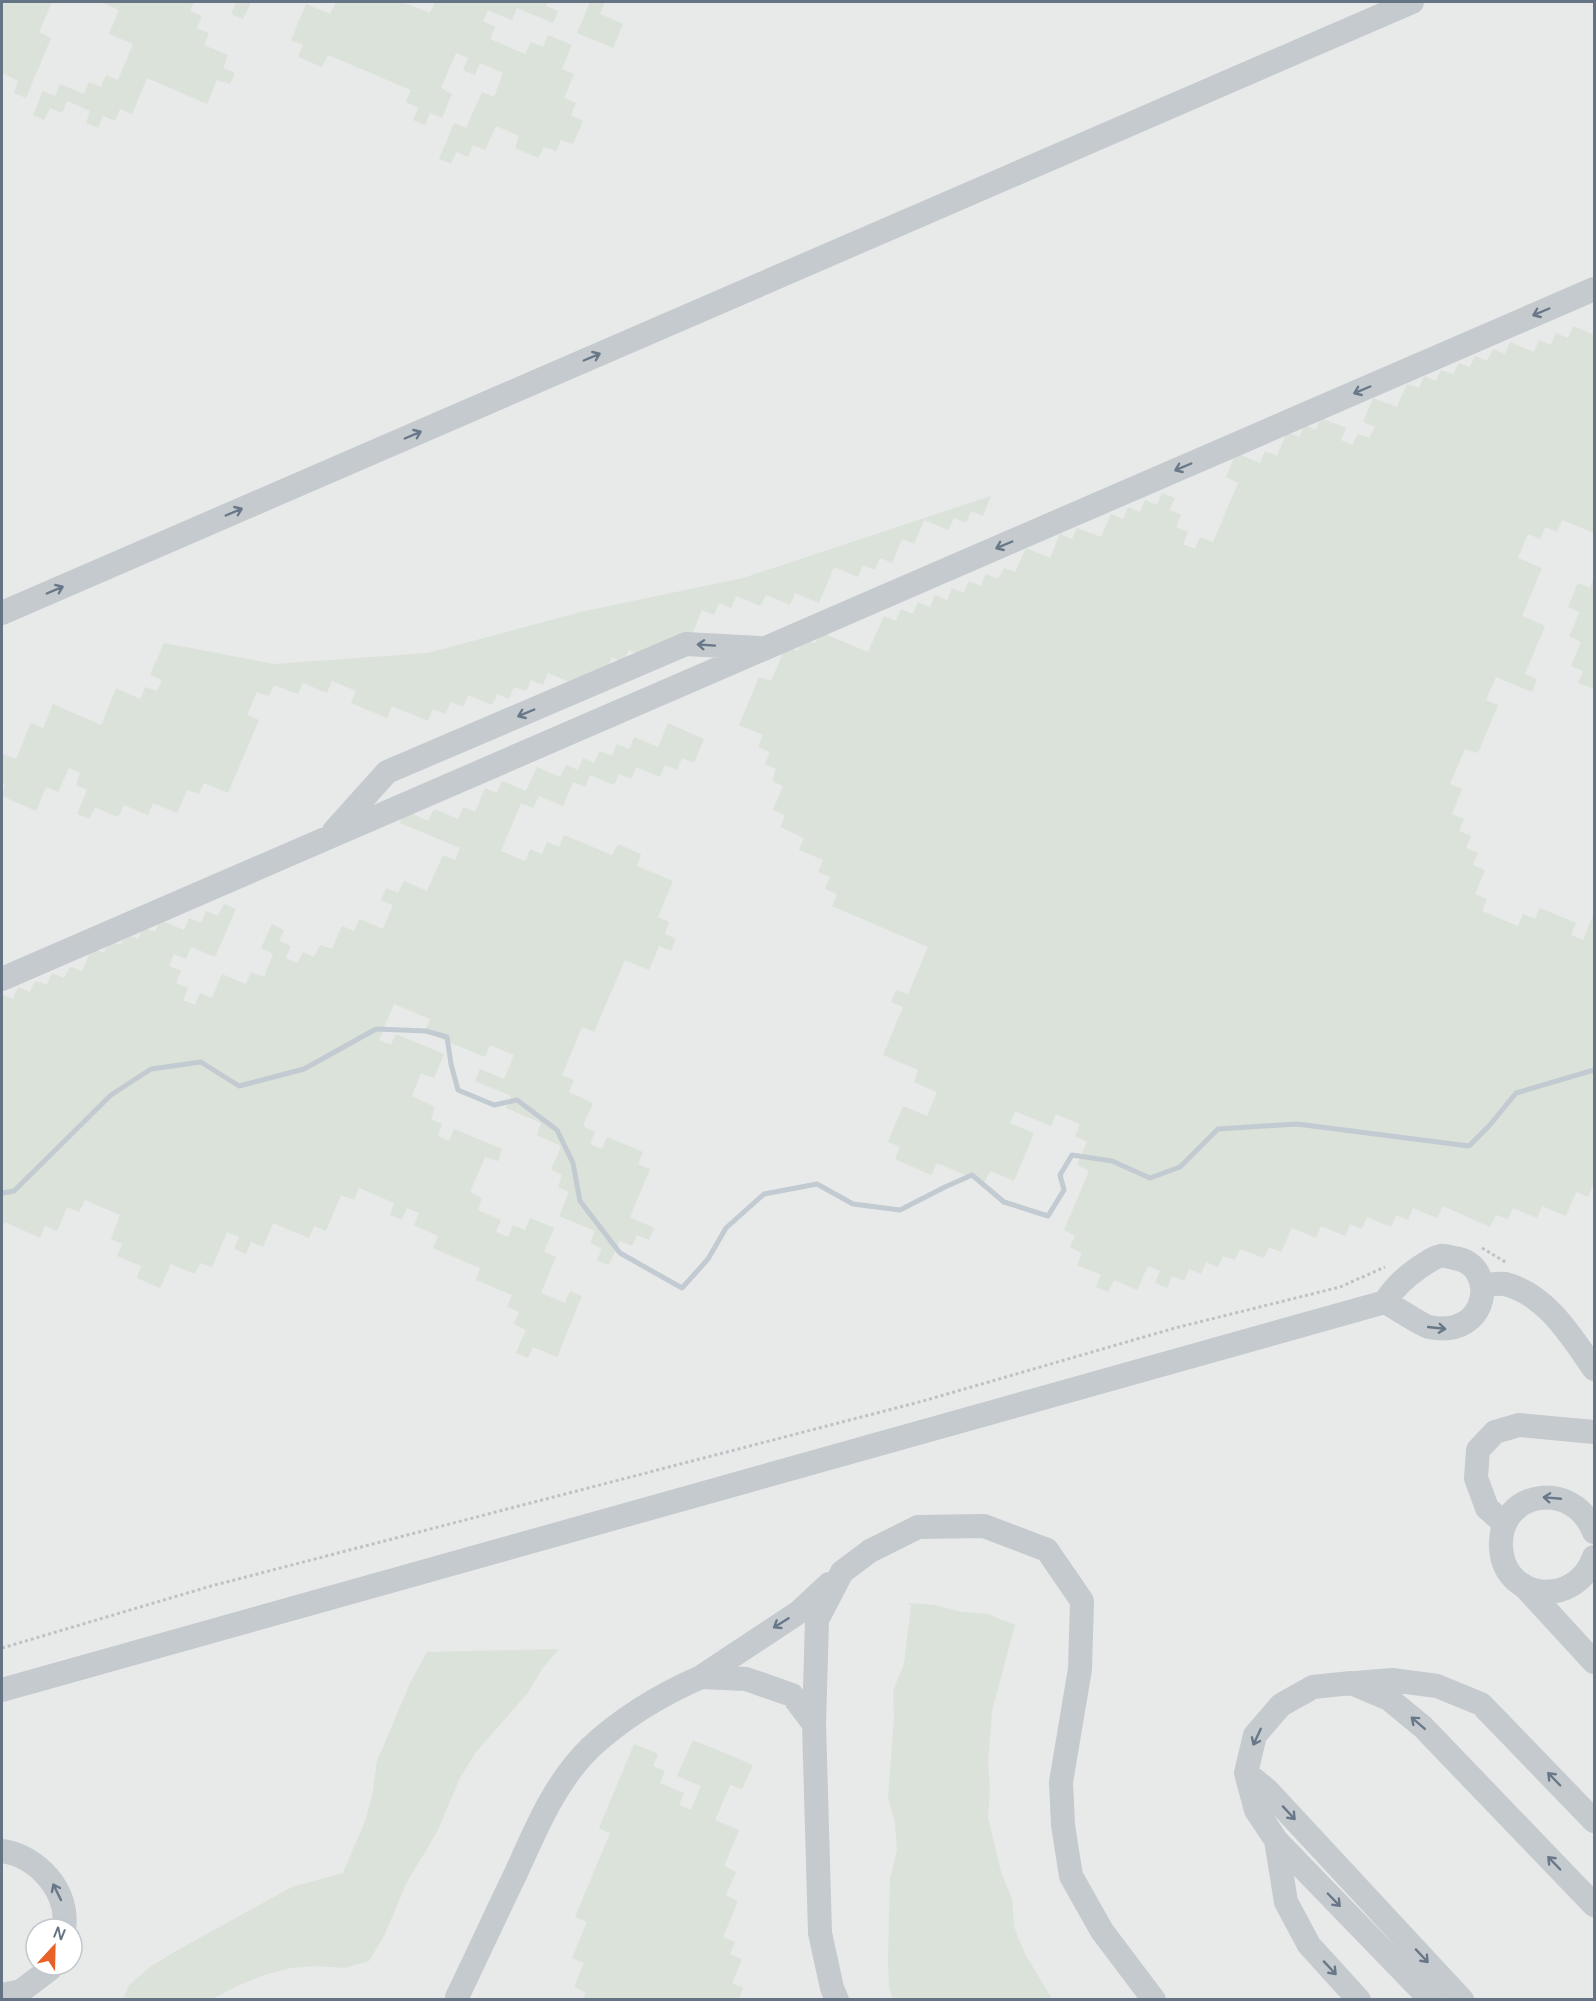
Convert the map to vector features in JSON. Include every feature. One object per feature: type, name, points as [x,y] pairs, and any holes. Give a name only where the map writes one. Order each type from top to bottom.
[{"type":"lane","points":[[2,613],[1412,2]]},
{"type":"lane","points":[[2,979],[1594,289]]},
{"type":"lane","points":[[328,838],[387,772],[686,644],[765,649]]},
{"type":"lane","points":[[2,1690],[1385,1302],[1391,1292],[1407,1276],[1441,1256],[1460,1258],[1478,1271],[1482,1285],[1480,1304],[1470,1321],[1450,1329],[1426,1327],[1385,1302]]},
{"type":"lane","points":[[1482,1285],[1503,1284],[1530,1293],[1566,1329],[1594,1369]]},
{"type":"lane","points":[[1505,1524],[1487,1508],[1476,1478],[1478,1450],[1494,1432],[1519,1425],[1594,1432]]},
{"type":"lane","points":[[1594,1532],[1584,1513],[1565,1500],[1554,1497],[1530,1500],[1511,1514],[1505,1524],[1501,1548],[1503,1559],[1514,1578],[1594,1662]]},
{"type":"lane","points":[[457,1999],[538,1825],[560,1785],[590,1749],[633,1712],[670,1690],[701,1677],[799,1612],[842,1572],[870,1551],[918,1527],[984,1526],[1047,1550],[1082,1601],[1080,1669],[1062,1782],[1063,1825],[1071,1876],[1102,1931],[1154,2000]]},
{"type":"lane","points":[[837,2000],[832,1988],[820,1933],[814,1724],[817,1620],[842,1572]]},
{"type":"lane","points":[[1523,1585],[1544,1592],[1555,1592],[1576,1584],[1591,1574]]},
{"type":"lane","points":[[701,1677],[746,1679],[792,1695],[814,1724]]},
{"type":"lane","points":[[1431,2000],[1276,1840],[1256,1810],[1246,1773],[1255,1735],[1281,1705],[1313,1687],[1392,1680],[1437,1686],[1481,1704],[1594,1821]]},
{"type":"lane","points":[[1351,1683],[1389,1699],[1423,1727],[1594,1905]]},
{"type":"lane","points":[[1246,1773],[1267,1790],[1462,2000]]},
{"type":"lane","points":[[1276,1840],[1286,1902],[1290,1911],[1309,1946],[1359,2000]]},
{"type":"lane","points":[[2,1851],[33,1862],[58,1889],[66,1917]]},
{"type":"lane","points":[[2,1995],[21,1991],[39,1977]]},
{"type":"path","points":[[1478,1247],[1486,1248],[1511,1265]]},
{"type":"path","points":[[2,1648],[211,1586],[923,1401],[1175,1328],[1340,1287],[1392,1264]]},
{"type":"shaded area","points":[[2,2],[1594,2],[1594,1999],[2,2000]]},
{"type":"shaded area","points":[[2,2],[52,2],[39,32],[51,38],[26,98],[14,93],[18,81],[2,73]]},
{"type":"shaded area","points":[[100,2],[194,2],[190,11],[202,16],[197,28],[209,33],[204,45],[228,55],[223,68],[235,73],[230,84],[217,80],[207,104],[147,78],[132,114],[120,109],[115,121],[103,116],[98,128],[86,123],[90,111],[67,101],[62,113],[50,108],[44,120],[33,115],[43,91],[55,96],[60,84],[84,94],[89,82],[101,87],[106,75],[118,80],[133,44],[109,34],[119,10]]},
{"type":"shaded area","points":[[234,2],[251,2],[243,19],[231,14],[236,3]]},
{"type":"shaded area","points":[[336,2],[402,2],[430,13],[435,2],[548,2],[546,6],[558,11],[553,23],[517,8],[512,20],[488,10],[483,21],[495,27],[490,39],[525,54],[531,42],[543,47],[548,35],[572,45],[562,69],[574,74],[564,98],[576,103],[571,115],[583,121],[573,144],[561,140],[556,151],[544,147],[538,158],[515,148],[519,136],[496,126],[485,150],[473,145],[468,157],[456,152],[451,164],[439,159],[454,123],[466,128],[482,92],[494,97],[503,73],[480,63],[475,75],[463,70],[468,58],[456,53],[441,88],[452,94],[442,118],[430,113],[425,125],[413,120],[418,108],[406,102],[411,90],[328,55],[322,67],[298,57],[303,45],[291,40],[306,4],[330,14]]},
{"type":"shaded area","points":[[590,2],[605,2],[600,14],[623,24],[613,48],[577,33]]},
{"type":"shaded area","points":[[1573,326],[1594,335],[1594,533],[1562,520],[1557,532],[1545,527],[1540,539],[1528,534],[1518,558],[1542,568],[1522,616],[1545,626],[1525,674],[1537,679],[1532,692],[1496,677],[1486,700],[1498,705],[1478,753],[1465,749],[1450,784],[1462,789],[1452,814],[1464,819],[1459,831],[1471,836],[1466,848],[1478,853],[1473,865],[1485,870],[1475,894],[1487,899],[1482,911],[1518,926],[1523,914],[1535,919],[1540,908],[1576,923],[1571,935],[1583,940],[1594,913],[1594,1185],[1588,1197],[1576,1192],[1566,1216],[1542,1206],[1537,1218],[1513,1208],[1508,1219],[1496,1215],[1490,1227],[1443,1206],[1437,1218],[1413,1208],[1408,1220],[1396,1215],[1391,1227],[1367,1217],[1362,1229],[1350,1224],[1345,1236],[1321,1226],[1316,1238],[1292,1228],[1281,1252],[1269,1247],[1264,1258],[1240,1249],[1235,1260],[1223,1256],[1218,1267],[1206,1262],[1201,1274],[1189,1269],[1184,1281],[1172,1276],[1167,1288],[1155,1283],[1160,1271],[1148,1266],[1137,1290],[1114,1280],[1108,1292],[1096,1287],[1101,1275],[1077,1265],[1082,1253],[1070,1247],[1075,1236],[1064,1230],[1089,1171],[1077,1165],[1087,1142],[1075,1136],[1080,1124],[1056,1114],[1051,1126],[1015,1111],[1010,1123],[1034,1133],[1014,1181],[990,1171],[984,1183],[937,1163],[931,1175],[895,1159],[900,1147],[888,1142],[903,1106],[927,1116],[937,1092],[914,1082],[918,1070],[883,1055],[903,1007],[891,1002],[896,990],[908,994],[928,947],[832,906],[837,894],[825,889],[830,877],[818,872],[823,860],[799,850],[804,838],[780,827],[785,815],[773,810],[783,786],[772,781],[776,769],[765,764],[770,752],[758,747],[763,735],[739,725],[759,677],[771,681],[786,646],[798,651],[803,639],[815,643],[820,632],[868,652],[884,616],[896,621],[901,609],[913,614],[918,602],[930,607],[935,595],[947,600],[952,588],[964,593],[969,581],[981,586],[986,574],[998,579],[1004,568],[1015,572],[1026,548],[1050,558],[1060,534],[1072,539],[1077,528],[1101,537],[1111,514],[1123,519],[1128,507],[1140,512],[1145,500],[1157,505],[1162,493],[1175,498],[1169,510],[1181,515],[1176,527],[1188,532],[1183,544],[1195,549],[1200,537],[1213,542],[1238,483],[1226,477],[1236,453],[1260,463],[1265,451],[1277,456],[1287,432],[1299,437],[1305,425],[1316,430],[1321,418],[1346,428],[1341,440],[1352,445],[1358,434],[1369,438],[1375,427],[1363,422],[1373,398],[1397,407],[1407,384],[1419,388],[1424,376],[1436,381],[1441,370],[1453,374],[1459,363],[1470,367],[1475,356],[1487,361],[1493,349],[1505,354],[1510,342],[1534,352],[1539,340],[1551,345],[1556,333],[1568,338]]},
{"type":"shaded area","points":[[991,496],[983,516],[971,511],[966,523],[954,518],[948,530],[924,520],[914,544],[902,539],[892,563],[880,558],[875,570],[863,565],[858,577],[834,567],[819,603],[795,593],[790,605],[766,595],[760,606],[736,596],[731,608],[719,603],[714,615],[702,610],[687,646],[653,660],[629,650],[623,662],[612,657],[601,681],[584,688],[548,673],[543,685],[531,680],[526,691],[514,687],[509,699],[497,694],[492,705],[468,695],[463,707],[451,702],[445,714],[433,709],[428,721],[392,706],[387,718],[351,703],[356,691],[332,681],[327,693],[303,683],[298,694],[274,685],[269,696],[257,692],[247,715],[259,720],[228,793],[204,783],[199,794],[187,790],[177,813],[153,803],[148,815],[124,805],[118,817],[95,807],[89,819],[77,814],[87,790],[76,785],[80,773],[69,768],[58,792],[46,787],[36,811],[2,796],[5,784],[2,782],[3,754],[16,759],[31,723],[43,728],[53,704],[101,725],[116,688],[140,699],[145,687],[157,691],[162,680],[150,675],[164,643],[274,664],[428,653],[585,611],[743,578]]},
{"type":"shaded area","points":[[1594,577],[1594,689],[1578,683],[1583,671],[1571,666],[1581,642],[1569,636],[1580,612],[1568,607],[1578,583],[1590,588]]},
{"type":"shaded area","points":[[668,723],[704,739],[694,763],[682,758],[677,770],[665,765],[660,777],[636,767],[631,779],[619,774],[614,785],[590,775],[585,787],[573,782],[563,806],[539,796],[533,808],[521,803],[501,851],[525,861],[530,849],[542,854],[547,842],[559,847],[564,835],[612,855],[618,844],[641,854],[637,866],[673,881],[658,917],[669,922],[665,934],[676,939],[671,951],[659,946],[649,970],[625,960],[594,1032],[582,1027],[562,1075],[574,1080],[569,1092],[593,1103],[583,1126],[595,1132],[590,1144],[602,1149],[607,1137],[643,1152],[638,1164],[650,1169],[630,1217],[654,1228],[649,1240],[637,1235],[632,1246],[620,1241],[609,1265],[597,1260],[602,1249],[590,1243],[595,1231],[559,1216],[569,1192],[558,1187],[562,1175],[551,1170],[561,1146],[537,1135],[541,1123],[506,1108],[511,1096],[475,1081],[480,1069],[504,1079],[514,1055],[490,1045],[485,1057],[425,1032],[430,1019],[394,1004],[379,1040],[391,1045],[396,1034],[444,1054],[434,1078],[421,1073],[412,1096],[435,1107],[431,1119],[442,1124],[438,1136],[449,1141],[454,1129],[502,1149],[498,1161],[485,1157],[470,1192],[482,1198],[478,1210],[501,1220],[496,1232],[508,1237],[513,1225],[525,1230],[530,1218],[554,1228],[544,1252],[556,1257],[541,1293],[565,1303],[570,1291],[582,1296],[557,1357],[533,1347],[528,1358],[516,1353],[526,1330],[514,1324],[519,1312],[507,1307],[512,1295],[476,1280],[480,1268],[433,1248],[438,1236],[414,1225],[419,1213],[407,1208],[402,1220],[390,1215],[394,1203],[359,1188],[354,1200],[341,1195],[326,1231],[314,1226],[309,1238],[273,1223],[263,1247],[251,1242],[246,1254],[234,1249],[239,1237],[227,1232],[212,1267],[200,1263],[195,1274],[171,1264],[160,1288],[137,1278],[141,1266],[117,1256],[122,1244],[111,1239],[120,1215],[85,1200],[79,1212],[67,1207],[57,1231],[45,1226],[40,1238],[5,1222],[2,1228],[2,994],[13,999],[18,987],[30,992],[35,981],[47,985],[52,973],[64,978],[70,967],[82,971],[92,948],[104,953],[109,941],[121,945],[126,934],[138,939],[143,927],[155,932],[160,920],[184,930],[189,918],[201,923],[206,911],[218,916],[224,904],[236,909],[215,957],[191,947],[186,959],[174,954],[169,966],[181,971],[176,983],[188,988],[183,1000],[195,1005],[200,993],[212,998],[222,974],[246,984],[251,972],[264,977],[273,954],[261,948],[272,924],[284,930],[279,941],[291,946],[286,958],[297,963],[303,952],[314,957],[320,945],[332,949],[342,926],[354,931],[359,919],[383,929],[393,905],[381,900],[386,888],[398,893],[404,881],[427,891],[443,855],[455,860],[460,848],[400,823],[405,810],[428,821],[434,809],[458,819],[463,807],[475,812],[485,788],[497,793],[502,781],[526,791],[537,767],[560,777],[566,765],[578,770],[583,758],[594,763],[600,751],[612,756],[617,744],[629,749],[634,737],[658,747]]},
{"type":"shaded area","points":[[907,1603],[988,1614],[1015,1625],[992,1711],[988,1763],[990,1791],[988,1817],[1001,1872],[1012,1899],[1014,1927],[1025,1954],[1052,1999],[893,1999],[889,1987],[888,1959],[890,1879],[897,1850],[895,1823],[888,1797],[894,1719],[893,1691],[904,1664],[911,1605]]},
{"type":"shaded area","points":[[559,1649],[542,1669],[527,1694],[475,1753],[460,1778],[437,1832],[407,1882],[384,1936],[369,1961],[344,1968],[318,1966],[290,1968],[264,1975],[212,1999],[123,1999],[129,1985],[150,1967],[176,1951],[292,1887],[343,1873],[366,1819],[377,1761],[411,1681],[427,1652]]},
{"type":"shaded area","points":[[693,1740],[753,1765],[742,1789],[730,1785],[715,1820],[739,1830],[724,1866],[736,1872],[726,1895],[738,1901],[723,1937],[735,1942],[730,1954],[742,1959],[732,1983],[743,1988],[739,1999],[583,1999],[586,1993],[574,1987],[584,1963],[572,1958],[587,1922],[575,1917],[610,1833],[599,1828],[634,1744],[658,1754],[653,1766],[665,1771],[660,1783],[684,1793],[679,1805],[691,1810],[701,1786],[677,1776]]},
{"type":"waterway","points":[[2,1193],[14,1191],[111,1095],[151,1069],[201,1062],[239,1086],[304,1069],[376,1029],[426,1031],[447,1037],[458,1090],[494,1105],[517,1100],[557,1130],[573,1163],[580,1201],[620,1253],[682,1288],[708,1259],[726,1228],[764,1194],[817,1184],[853,1204],[900,1210],[972,1175],[1004,1202],[1048,1216],[1064,1190],[1060,1175],[1072,1155],[1112,1161],[1150,1178],[1180,1167],[1218,1129],[1297,1124],[1469,1146],[1516,1093],[1594,1070]]}]
